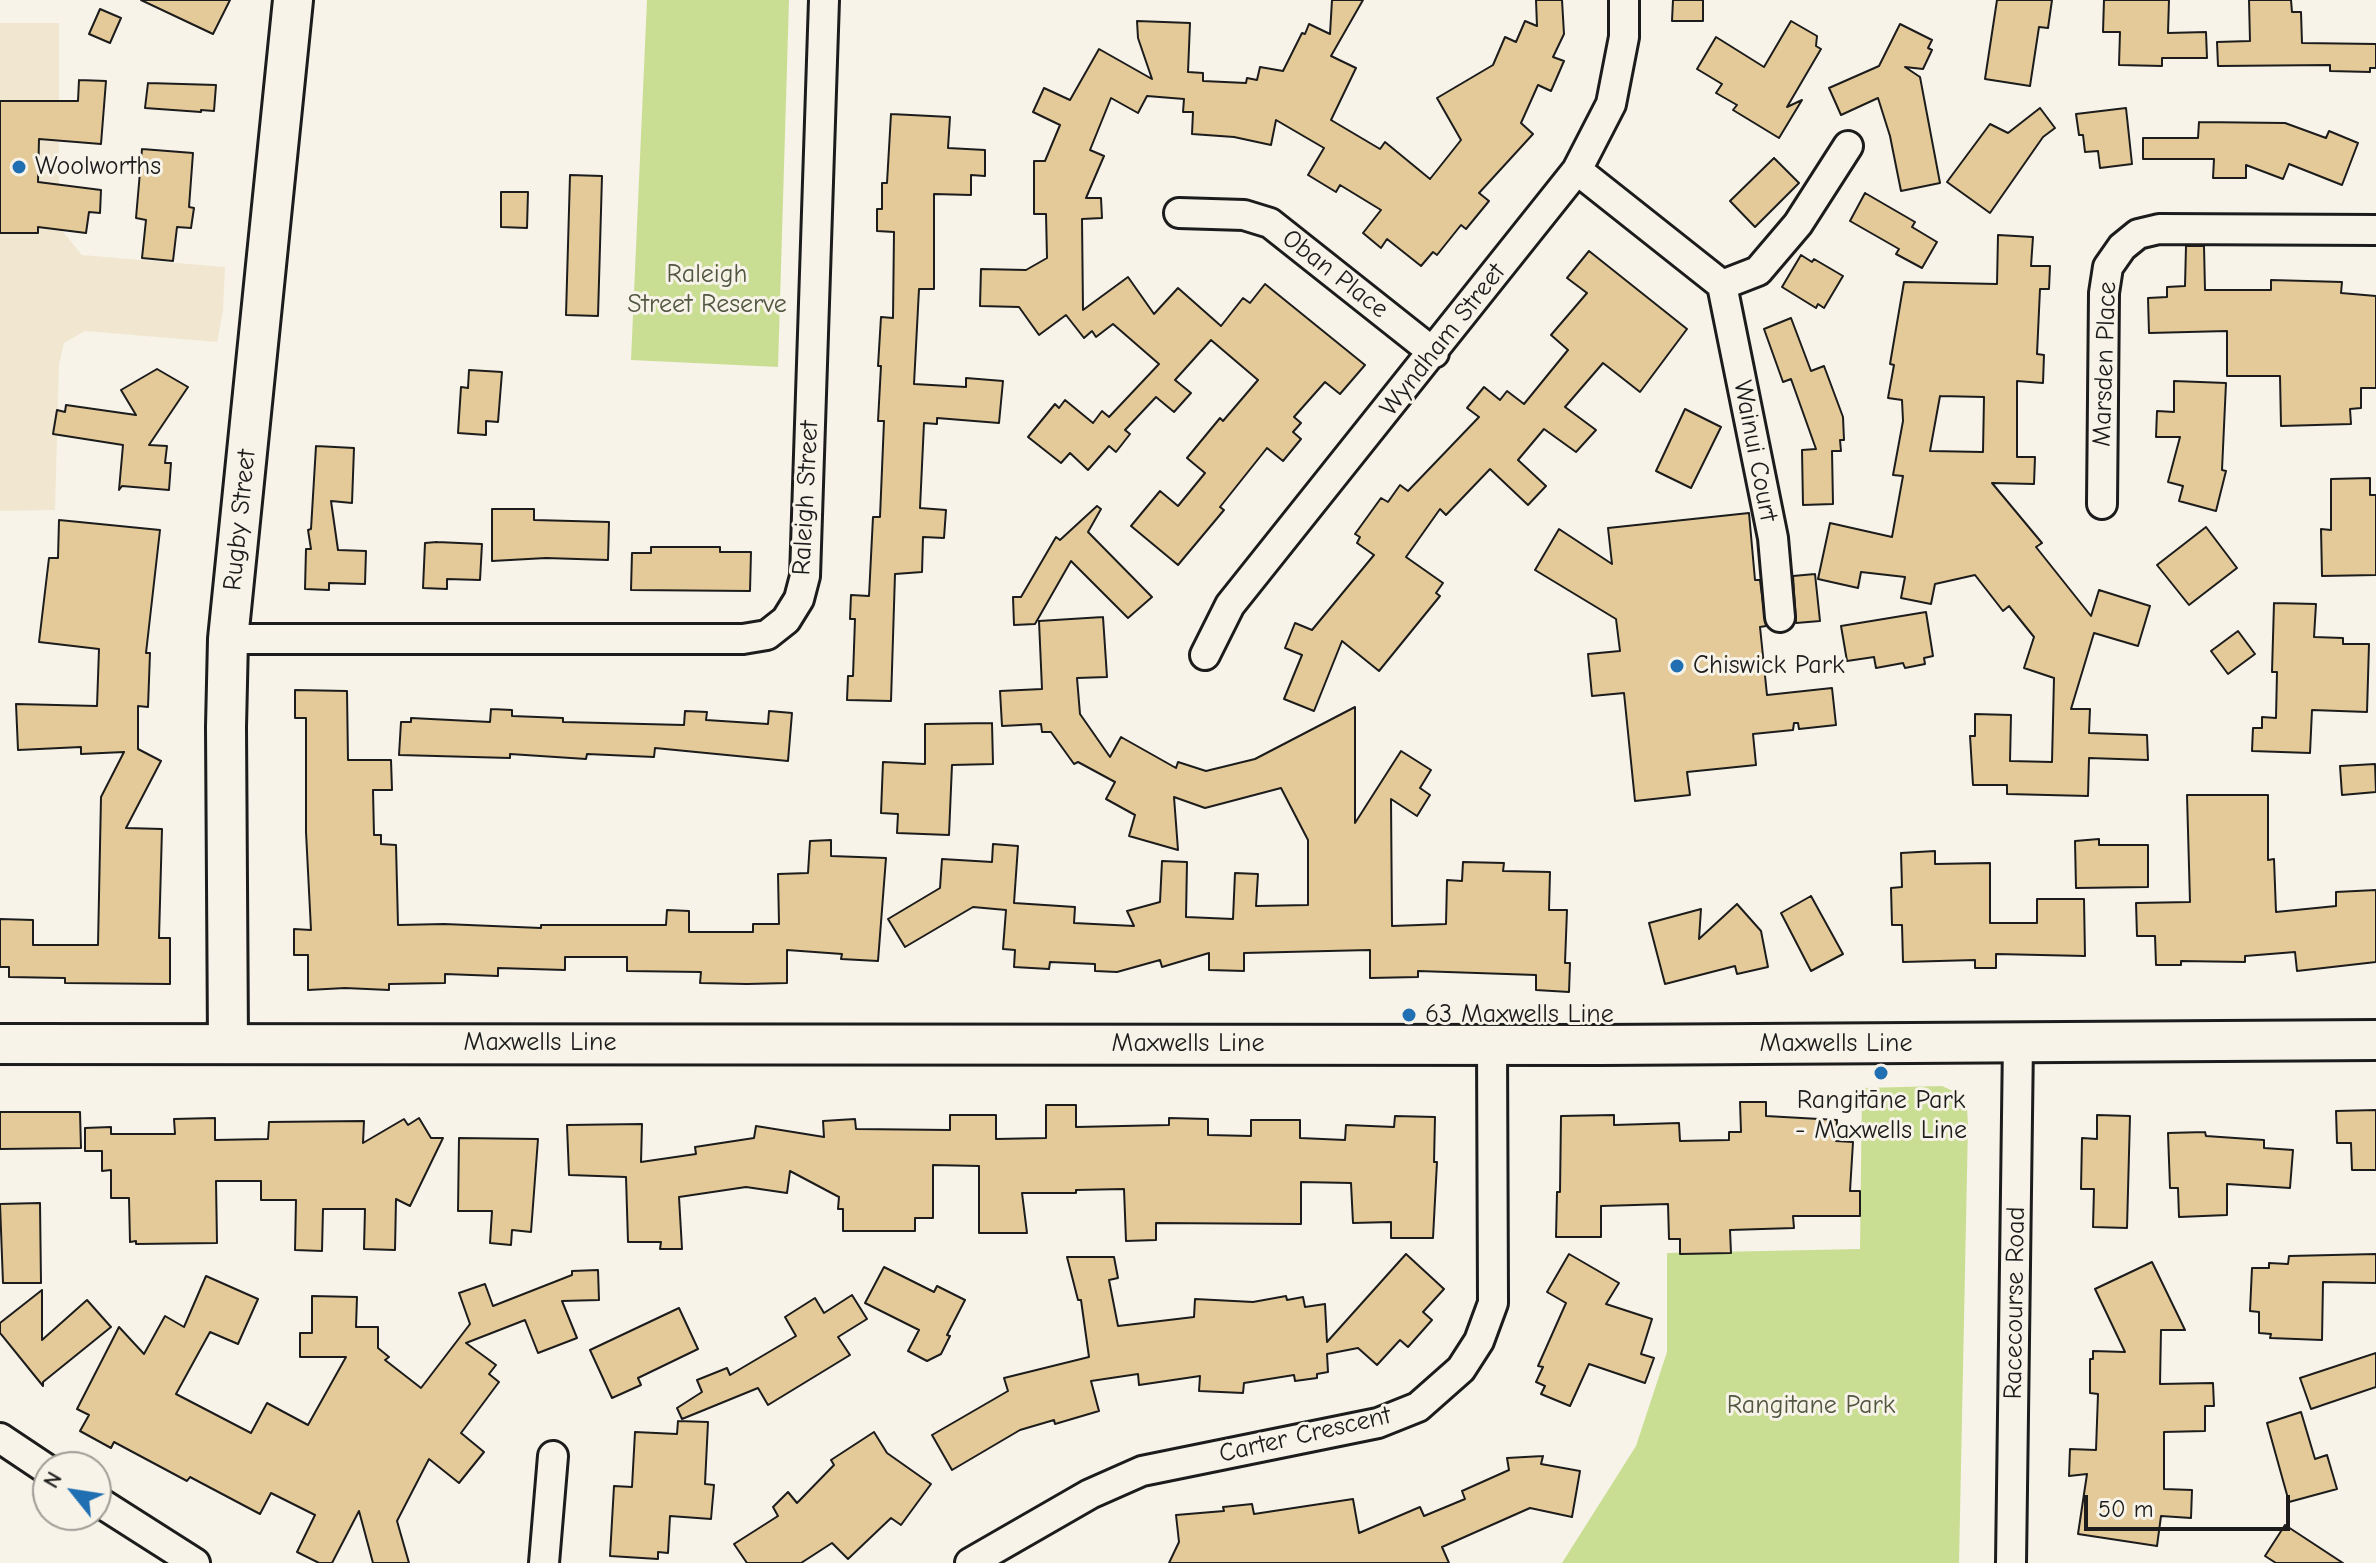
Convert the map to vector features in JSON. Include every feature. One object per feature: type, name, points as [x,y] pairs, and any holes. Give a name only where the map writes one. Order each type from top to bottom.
[{"type":"main road","name":"Rugby Street","points":[[228,1042],[228,639],[293,0]]},
{"type":"main road","name":"Maxwells Line","points":[[0,1044],[1492,1045],[2376,1040]]},
{"type":"street","name":"Raleigh Street","points":[[228,639],[743,639],[767,635],[786,620],[799,599],[805,576],[824,0]]},
{"type":"street","name":"Wyndham Street","points":[[1205,655],[1230,605],[1577,170],[1611,104],[1624,37],[1624,0]]},
{"type":"street","points":[[1577,170],[1722,285],[1758,271],[1798,224],[1848,146]]},
{"type":"street","name":"Oban Place","points":[[1179,213],[1244,215],[1270,223],[1434,353]]},
{"type":"street","name":"Marsden Place","points":[[2102,504],[2104,293],[2108,267],[2122,247],[2138,234],[2159,229],[2376,230]]},
{"type":"street","name":"Wainui Court","points":[[1722,285],[1773,538],[1780,617]]},
{"type":"street","name":"Racecourse Road","points":[[2011,1563],[2018,1042]]},
{"type":"street","name":"Carter Crescent","points":[[970,1563],[1090,1494],[1142,1471],[1378,1423],[1418,1407],[1461,1369],[1479,1341],[1493,1303],[1492,1045]]},
{"type":"street","points":[[0,1438],[32,1459]]},
{"type":"street","points":[[544,1563],[553,1456]]},
{"type":"street","points":[[112,1510],[195,1563]]},
{"type":"shaded area","points":[[0,23],[59,23],[59,227],[82,255],[225,267],[223,311],[217,342],[85,331],[64,343],[59,365],[55,510],[0,511]]},
{"type":"green space","name":"Raleigh Street Reserve","points":[[647,0],[789,0],[778,367],[631,360]]},
{"type":"green space","name":"Rangitane Park","points":[[1942,1086],[1955,1092],[1967,1108],[1968,1125],[1959,1563],[1562,1563],[1636,1446],[1667,1352],[1667,1253],[1860,1249],[1862,1088]]},
{"type":"building","points":[[141,0],[230,0],[213,34]]},
{"type":"building","points":[[1332,0],[1363,0],[1331,56],[1356,68],[1331,120],[1380,149],[1385,142],[1430,179],[1461,140],[1437,98],[1493,65],[1505,37],[1516,42],[1525,21],[1537,26],[1536,0],[1562,0],[1564,34],[1553,57],[1564,61],[1551,91],[1538,85],[1521,123],[1533,134],[1479,193],[1489,201],[1466,229],[1461,225],[1437,255],[1433,252],[1421,266],[1387,239],[1381,248],[1363,233],[1381,210],[1340,185],[1336,192],[1308,175],[1324,148],[1276,120],[1271,145],[1234,137],[1192,134],[1193,112],[1183,112],[1184,99],[1147,96],[1138,113],[1111,98],[1090,150],[1104,156],[1086,198],[1101,198],[1102,218],[1082,219],[1083,310],[1128,277],[1154,314],[1178,288],[1221,326],[1243,298],[1250,303],[1265,284],[1365,365],[1340,394],[1325,382],[1294,417],[1301,423],[1293,432],[1301,439],[1283,461],[1267,448],[1220,507],[1224,510],[1178,565],[1131,526],[1160,491],[1178,506],[1205,473],[1187,458],[1220,418],[1223,421],[1258,380],[1211,340],[1175,380],[1191,393],[1174,412],[1156,397],[1125,430],[1130,434],[1116,452],[1109,446],[1088,470],[1070,453],[1061,463],[1028,437],[1055,404],[1059,408],[1065,400],[1093,423],[1102,411],[1109,417],[1159,364],[1113,324],[1096,337],[1092,331],[1084,338],[1066,315],[1039,335],[1019,307],[980,306],[981,269],[1026,270],[1047,258],[1046,214],[1034,214],[1034,161],[1045,161],[1060,125],[1033,112],[1044,88],[1070,100],[1099,49],[1152,79],[1138,38],[1137,21],[1190,23],[1188,72],[1203,73],[1203,81],[1246,83],[1247,78],[1257,80],[1260,67],[1283,71],[1309,24],[1330,34]]},
{"type":"building","points":[[1673,0],[1703,0],[1703,21],[1672,21]]},
{"type":"building","points":[[1997,0],[2052,0],[2048,28],[2039,27],[2030,86],[1985,79]]},
{"type":"building","points":[[2104,0],[2169,0],[2168,33],[2206,32],[2207,58],[2162,58],[2162,66],[2119,65],[2120,32],[2103,32]]},
{"type":"building","points":[[2249,0],[2291,0],[2292,12],[2301,12],[2302,43],[2376,44],[2376,68],[2370,68],[2370,72],[2330,71],[2330,65],[2218,66],[2217,42],[2250,41]]},
{"type":"building","points":[[100,9],[121,18],[110,43],[89,34]]},
{"type":"building","points":[[1791,21],[1817,36],[1816,46],[1821,49],[1787,107],[1802,100],[1779,138],[1733,110],[1737,105],[1716,93],[1722,84],[1697,69],[1716,37],[1764,67]]},
{"type":"building","points":[[1900,24],[1932,40],[1928,48],[1932,50],[1923,69],[1905,67],[1920,77],[1940,183],[1901,191],[1890,136],[1878,98],[1841,115],[1829,88],[1879,66]]},
{"type":"building","points":[[79,80],[106,81],[101,144],[39,139],[38,182],[101,190],[100,213],[89,212],[86,233],[38,227],[38,233],[0,233],[0,101],[78,101]]},
{"type":"building","points":[[148,83],[216,85],[214,111],[145,108]]},
{"type":"building","points":[[2040,108],[2055,128],[2043,137],[1990,213],[1947,182],[1990,124],[2008,133]]},
{"type":"building","points":[[2126,108],[2132,164],[2100,168],[2098,151],[2085,152],[2076,114]]},
{"type":"building","points":[[891,114],[950,117],[948,148],[985,150],[985,176],[971,175],[971,195],[934,194],[934,289],[919,289],[914,384],[966,387],[966,378],[1003,381],[999,423],[937,418],[937,424],[924,423],[920,508],[946,510],[944,538],[923,537],[922,572],[895,574],[891,701],[847,700],[848,676],[853,676],[855,619],[850,619],[851,595],[869,596],[873,517],[880,517],[884,421],[878,421],[881,366],[878,366],[881,317],[893,318],[894,232],[877,231],[877,209],[882,209],[882,183],[887,183]]},
{"type":"building","points":[[2199,122],[2285,123],[2326,138],[2329,131],[2358,143],[2342,185],[2289,164],[2283,179],[2246,165],[2246,178],[2213,178],[2214,159],[2143,159],[2143,138],[2198,138]]},
{"type":"building","points":[[142,149],[193,153],[189,207],[194,208],[191,228],[177,227],[173,261],[142,258],[146,220],[136,218]]},
{"type":"building","points":[[1774,158],[1799,183],[1755,227],[1730,201]]},
{"type":"building","points":[[570,175],[602,176],[598,316],[566,315]]},
{"type":"building","points":[[501,192],[528,192],[527,228],[501,227]]},
{"type":"building","points":[[1865,193],[1915,222],[1912,227],[1937,242],[1922,268],[1896,254],[1899,249],[1850,221]]},
{"type":"building","points":[[1998,235],[2033,237],[2031,266],[2050,266],[2049,289],[2040,289],[2037,354],[2044,355],[2043,383],[2017,381],[2017,457],[2035,457],[2034,484],[1992,483],[2042,543],[2036,547],[2091,616],[2099,590],[2150,606],[2138,646],[2094,633],[2071,709],[2090,709],[2089,733],[2147,735],[2148,760],[2089,758],[2088,796],[2007,794],[2007,785],[1973,785],[1970,736],[1975,736],[1975,714],[2011,715],[2010,761],[2052,762],[2054,678],[2024,668],[2034,637],[2009,606],[2003,611],[1975,575],[1935,584],[1931,604],[1901,598],[1905,577],[1861,572],[1858,588],[1818,579],[1830,523],[1892,537],[1903,476],[1893,475],[1903,421],[1902,400],[1888,398],[1894,365],[1890,364],[1904,282],[1997,284]],"holes":[[[1940,396],[1984,397],[1983,452],[1930,451]]]},
{"type":"building","points":[[2186,246],[2204,246],[2205,290],[2271,290],[2271,280],[2342,282],[2341,293],[2376,296],[2376,388],[2361,388],[2361,408],[2350,409],[2351,424],[2281,426],[2280,376],[2227,376],[2227,331],[2149,333],[2148,298],[2167,297],[2167,287],[2185,286]]},
{"type":"building","points":[[1589,251],[1687,329],[1640,392],[1603,363],[1565,407],[1596,430],[1576,452],[1544,429],[1518,460],[1546,486],[1528,505],[1490,469],[1446,515],[1440,509],[1406,557],[1443,583],[1436,593],[1440,596],[1379,671],[1342,641],[1314,711],[1284,699],[1302,655],[1285,648],[1295,623],[1312,630],[1374,555],[1357,543],[1360,537],[1355,534],[1381,498],[1388,502],[1400,485],[1408,491],[1479,417],[1467,408],[1484,387],[1500,400],[1507,391],[1524,404],[1568,350],[1551,335],[1587,293],[1567,278]]},
{"type":"building","points":[[1801,255],[1843,276],[1824,308],[1818,304],[1816,308],[1782,287]]},
{"type":"building","points":[[1791,318],[1811,371],[1824,366],[1843,417],[1841,451],[1832,451],[1833,504],[1803,505],[1802,450],[1816,449],[1791,379],[1783,382],[1764,329]]},
{"type":"building","points":[[157,369],[188,387],[149,445],[167,446],[165,463],[171,463],[169,490],[122,486],[119,490],[123,445],[53,434],[57,410],[65,412],[66,405],[136,415],[121,390]]},
{"type":"building","points":[[469,370],[502,372],[498,422],[486,421],[486,435],[458,433],[461,387],[468,388]]},
{"type":"building","points":[[2174,381],[2226,383],[2222,470],[2226,471],[2216,511],[2179,501],[2183,486],[2168,482],[2180,437],[2156,437],[2157,411],[2174,412]]},
{"type":"building","points":[[1685,409],[1721,427],[1691,488],[1656,471]]},
{"type":"building","points":[[316,446],[354,448],[352,503],[331,501],[338,550],[366,551],[365,584],[329,583],[329,590],[305,589],[306,549],[311,549],[308,530],[311,529]]},
{"type":"building","points":[[2370,478],[2370,495],[2376,495],[2376,575],[2322,576],[2321,529],[2331,530],[2331,479]]},
{"type":"building","points":[[1097,506],[1101,509],[1088,532],[1152,597],[1128,618],[1071,561],[1035,624],[1014,625],[1013,597],[1021,597],[1056,537],[1060,540]]},
{"type":"building","points":[[492,509],[534,509],[534,520],[609,522],[608,560],[546,558],[492,561]]},
{"type":"building","name":"Chiswick Park","points":[[1749,513],[1755,580],[1760,580],[1766,626],[1760,627],[1767,695],[1832,688],[1836,725],[1799,729],[1798,723],[1794,723],[1793,730],[1753,734],[1756,765],[1687,772],[1690,795],[1635,801],[1624,693],[1592,696],[1588,654],[1620,651],[1616,619],[1535,570],[1559,529],[1612,564],[1608,528]]},
{"type":"building","points":[[59,520],[160,530],[146,653],[150,653],[148,707],[138,706],[138,749],[161,761],[126,828],[162,829],[159,938],[170,938],[170,984],[65,983],[65,978],[9,977],[9,967],[0,967],[0,919],[33,920],[33,945],[98,945],[101,797],[124,752],[81,754],[81,747],[18,750],[16,704],[97,706],[99,649],[39,642],[49,558],[58,558]]},
{"type":"building","points":[[2206,527],[2237,568],[2189,605],[2157,565]]},
{"type":"building","points":[[425,543],[482,544],[480,580],[447,579],[447,589],[423,588]]},
{"type":"building","points":[[651,547],[720,547],[720,552],[751,552],[750,591],[631,590],[632,553],[651,553]]},
{"type":"building","points":[[1815,574],[1820,621],[1796,623],[1793,576]]},
{"type":"building","points":[[2274,603],[2316,604],[2314,637],[2343,638],[2343,644],[2369,644],[2367,712],[2312,710],[2310,753],[2252,751],[2253,728],[2262,728],[2262,717],[2276,718],[2277,672],[2272,672]]},
{"type":"building","points":[[1926,612],[1933,656],[1924,658],[1925,664],[1905,668],[1903,663],[1876,668],[1874,657],[1847,661],[1841,626]]},
{"type":"building","points":[[1103,617],[1107,677],[1077,678],[1080,714],[1110,757],[1121,737],[1176,768],[1178,762],[1206,771],[1255,759],[1355,707],[1355,823],[1401,751],[1431,770],[1420,788],[1430,795],[1417,816],[1391,799],[1392,926],[1446,924],[1447,880],[1462,881],[1463,862],[1504,863],[1503,871],[1550,872],[1549,910],[1567,910],[1565,963],[1570,963],[1569,992],[1536,990],[1536,975],[1418,971],[1418,977],[1370,978],[1370,950],[1244,953],[1244,971],[1209,970],[1209,953],[1162,967],[1160,960],[1117,972],[1095,971],[1095,964],[1050,962],[1049,969],[1014,967],[1015,950],[1003,949],[1006,910],[973,907],[905,947],[888,919],[940,888],[942,859],[992,862],[993,844],[1018,846],[1014,903],[1075,907],[1074,923],[1134,926],[1127,911],[1160,902],[1162,861],[1187,862],[1186,917],[1233,919],[1235,873],[1258,874],[1256,906],[1308,905],[1308,840],[1281,788],[1205,808],[1174,797],[1178,850],[1129,836],[1135,815],[1106,799],[1115,782],[1078,762],[1074,764],[1051,732],[1042,732],[1041,724],[1002,726],[1000,691],[1042,689],[1039,621]]},
{"type":"building","points":[[2238,631],[2255,654],[2228,674],[2211,651]]},
{"type":"building","points":[[295,690],[347,691],[348,760],[391,760],[392,790],[373,790],[374,835],[381,835],[381,844],[396,845],[398,925],[541,928],[541,925],[666,925],[667,910],[689,911],[689,932],[753,932],[753,924],[779,924],[778,874],[808,873],[810,841],[831,840],[831,856],[886,858],[878,961],[841,959],[842,954],[787,950],[787,983],[747,984],[700,983],[701,972],[627,971],[627,957],[565,957],[565,970],[498,968],[498,976],[445,974],[445,983],[389,984],[389,990],[308,990],[308,955],[294,955],[294,929],[311,930],[306,832],[306,718],[295,718]]},
{"type":"building","points":[[491,709],[512,710],[512,716],[563,718],[563,722],[684,725],[685,711],[707,712],[706,720],[768,724],[769,711],[792,713],[788,761],[655,748],[654,757],[587,754],[586,759],[510,754],[510,758],[399,755],[401,722],[411,722],[411,718],[490,722]]},
{"type":"building","points":[[992,723],[993,764],[952,765],[949,835],[897,833],[898,814],[881,813],[883,762],[925,764],[925,724]]},
{"type":"building","points":[[2375,764],[2376,792],[2342,795],[2340,766]]},
{"type":"building","points":[[2187,795],[2268,795],[2268,860],[2274,859],[2276,912],[2336,906],[2336,892],[2376,890],[2376,962],[2297,971],[2295,952],[2245,956],[2245,962],[2181,961],[2181,965],[2156,965],[2155,936],[2137,936],[2136,903],[2190,902]]},
{"type":"building","points":[[2099,839],[2099,845],[2148,845],[2148,887],[2076,888],[2075,841]]},
{"type":"building","points":[[1935,851],[1935,864],[1990,863],[1990,923],[2037,923],[2037,899],[2084,899],[2085,956],[1996,954],[1996,968],[1975,968],[1975,960],[1903,962],[1902,925],[1892,925],[1891,888],[1902,887],[1901,853]]},
{"type":"building","points":[[1811,896],[1843,954],[1811,971],[1781,913]]},
{"type":"building","points":[[1737,904],[1761,931],[1768,967],[1737,974],[1735,966],[1665,984],[1649,923],[1701,909],[1699,939]]},
{"type":"building","points":[[1740,1102],[1766,1102],[1766,1116],[1837,1120],[1836,1141],[1853,1142],[1850,1191],[1860,1191],[1860,1216],[1793,1216],[1794,1228],[1730,1230],[1731,1253],[1680,1254],[1680,1239],[1669,1239],[1668,1204],[1601,1206],[1601,1237],[1556,1237],[1561,1116],[1614,1115],[1614,1125],[1679,1123],[1680,1141],[1729,1140],[1729,1132],[1741,1132]]},
{"type":"building","points":[[1046,1105],[1076,1105],[1076,1127],[1169,1125],[1169,1118],[1208,1119],[1208,1135],[1251,1136],[1251,1120],[1300,1120],[1300,1138],[1345,1140],[1346,1125],[1394,1127],[1395,1116],[1435,1117],[1434,1162],[1437,1162],[1433,1238],[1391,1238],[1391,1222],[1353,1223],[1351,1183],[1301,1182],[1301,1224],[1156,1223],[1156,1240],[1126,1241],[1124,1189],[1076,1190],[1076,1193],[1022,1193],[1027,1233],[979,1233],[979,1166],[933,1165],[933,1218],[915,1218],[915,1231],[843,1231],[843,1209],[838,1209],[839,1197],[790,1171],[787,1193],[746,1187],[679,1197],[682,1249],[660,1249],[661,1242],[628,1242],[626,1177],[569,1175],[567,1125],[642,1124],[641,1162],[696,1154],[695,1147],[754,1138],[756,1126],[824,1137],[823,1121],[855,1119],[856,1129],[950,1130],[950,1115],[996,1115],[996,1139],[1046,1138]]},
{"type":"building","points":[[2376,1110],[2376,1170],[2352,1170],[2351,1143],[2337,1143],[2336,1111]]},
{"type":"building","points":[[0,1112],[80,1112],[81,1148],[0,1149]]},
{"type":"building","points":[[2097,1115],[2130,1116],[2127,1228],[2093,1227],[2094,1189],[2081,1189],[2082,1138],[2097,1139]]},
{"type":"building","points":[[215,1118],[215,1140],[268,1139],[269,1122],[364,1121],[363,1143],[404,1119],[408,1125],[419,1118],[431,1138],[443,1138],[410,1206],[396,1199],[395,1250],[364,1249],[365,1209],[323,1209],[322,1251],[295,1250],[296,1200],[261,1200],[261,1181],[216,1181],[217,1243],[130,1242],[129,1198],[111,1198],[111,1170],[102,1171],[102,1151],[85,1151],[85,1128],[111,1127],[111,1134],[175,1134],[174,1119]]},
{"type":"building","points":[[2205,1132],[2206,1136],[2264,1140],[2264,1148],[2293,1150],[2290,1188],[2227,1184],[2227,1215],[2179,1217],[2178,1188],[2170,1188],[2168,1133]]},
{"type":"building","points":[[459,1138],[538,1139],[531,1232],[512,1230],[511,1245],[490,1243],[492,1211],[458,1211]]},
{"type":"building","points":[[40,1203],[41,1283],[3,1283],[0,1204]]},
{"type":"building","points":[[1406,1254],[1444,1289],[1423,1312],[1432,1320],[1408,1347],[1400,1340],[1377,1365],[1358,1348],[1327,1354],[1328,1372],[1317,1374],[1317,1378],[1295,1381],[1294,1375],[1244,1383],[1243,1393],[1199,1391],[1200,1376],[1139,1385],[1138,1374],[1091,1381],[1099,1411],[1020,1430],[952,1470],[932,1435],[1008,1391],[1004,1378],[1089,1357],[1081,1300],[1078,1300],[1067,1257],[1114,1257],[1118,1278],[1109,1280],[1118,1326],[1194,1317],[1195,1299],[1253,1302],[1286,1296],[1287,1300],[1303,1297],[1305,1307],[1325,1304],[1327,1342]]},
{"type":"building","points":[[1569,1254],[1619,1283],[1606,1304],[1652,1319],[1641,1354],[1654,1358],[1645,1383],[1589,1364],[1570,1406],[1541,1394],[1545,1386],[1536,1382],[1543,1367],[1538,1366],[1566,1303],[1547,1292]]},
{"type":"building","points":[[2376,1254],[2376,1283],[2323,1282],[2322,1340],[2270,1338],[2271,1334],[2259,1333],[2259,1312],[2250,1311],[2252,1268],[2269,1268],[2269,1263],[2288,1264],[2289,1256]]},
{"type":"building","points":[[2152,1262],[2185,1330],[2161,1330],[2160,1384],[2213,1383],[2214,1406],[2205,1406],[2205,1431],[2164,1432],[2164,1489],[2192,1490],[2191,1518],[2161,1516],[2157,1546],[2078,1534],[2087,1474],[2069,1476],[2070,1449],[2096,1450],[2098,1394],[2090,1393],[2090,1359],[2093,1359],[2093,1351],[2125,1352],[2095,1289]]},
{"type":"building","points":[[884,1267],[934,1292],[937,1286],[965,1300],[941,1354],[927,1361],[908,1351],[919,1330],[865,1303]]},
{"type":"building","points":[[598,1270],[599,1300],[562,1301],[577,1338],[538,1353],[525,1320],[466,1343],[496,1365],[489,1374],[499,1382],[461,1433],[484,1452],[459,1483],[429,1459],[397,1521],[409,1563],[373,1563],[359,1511],[332,1563],[319,1563],[297,1552],[315,1515],[271,1493],[260,1514],[190,1477],[187,1481],[114,1442],[111,1448],[80,1431],[89,1415],[77,1409],[119,1327],[144,1354],[165,1316],[184,1327],[206,1276],[258,1299],[238,1344],[210,1332],[176,1394],[251,1433],[267,1403],[308,1425],[346,1357],[300,1357],[300,1333],[312,1333],[312,1296],[357,1297],[356,1327],[378,1327],[378,1348],[389,1357],[385,1360],[421,1388],[470,1324],[459,1293],[485,1284],[493,1306],[572,1275],[572,1271]]},
{"type":"building","points":[[42,1290],[42,1340],[87,1300],[111,1327],[43,1382],[43,1386],[0,1333],[0,1323]]},
{"type":"building","points":[[852,1295],[867,1319],[838,1337],[850,1355],[768,1405],[758,1388],[682,1419],[677,1408],[702,1392],[697,1380],[727,1368],[730,1375],[796,1336],[785,1317],[815,1298],[824,1313]]},
{"type":"building","points":[[679,1308],[698,1349],[638,1378],[641,1385],[612,1398],[590,1350]]},
{"type":"building","points":[[2376,1353],[2376,1387],[2311,1409],[2300,1378]]},
{"type":"building","points":[[2301,1412],[2315,1459],[2327,1455],[2337,1489],[2289,1502],[2267,1423]]},
{"type":"building","points":[[678,1421],[708,1422],[705,1484],[714,1485],[711,1519],[670,1516],[668,1553],[658,1552],[658,1559],[610,1556],[614,1486],[632,1487],[635,1432],[677,1434]]},
{"type":"building","points":[[874,1432],[887,1453],[931,1484],[901,1525],[891,1518],[848,1559],[832,1543],[801,1563],[747,1563],[734,1544],[778,1516],[773,1507],[788,1492],[797,1503],[834,1465],[831,1460]]},
{"type":"building","points":[[1543,1456],[1541,1464],[1580,1471],[1572,1517],[1530,1508],[1442,1547],[1449,1563],[1169,1563],[1179,1542],[1176,1515],[1224,1511],[1223,1507],[1252,1504],[1254,1514],[1353,1499],[1359,1533],[1420,1507],[1424,1516],[1465,1499],[1462,1491],[1509,1470],[1507,1458]]},
{"type":"building","points":[[2285,1525],[2343,1563],[2276,1563],[2265,1556]]},
{"type":"place","name":"Woolworths","points":[[19,167]]},
{"type":"place","name":"Chiswick Park","points":[[1677,666]]},
{"type":"place","name":"63 Maxwells Line","points":[[1409,1015]]},
{"type":"place","name":"Rangitāne Park - Maxwells Line","points":[[1881,1073]]}]
